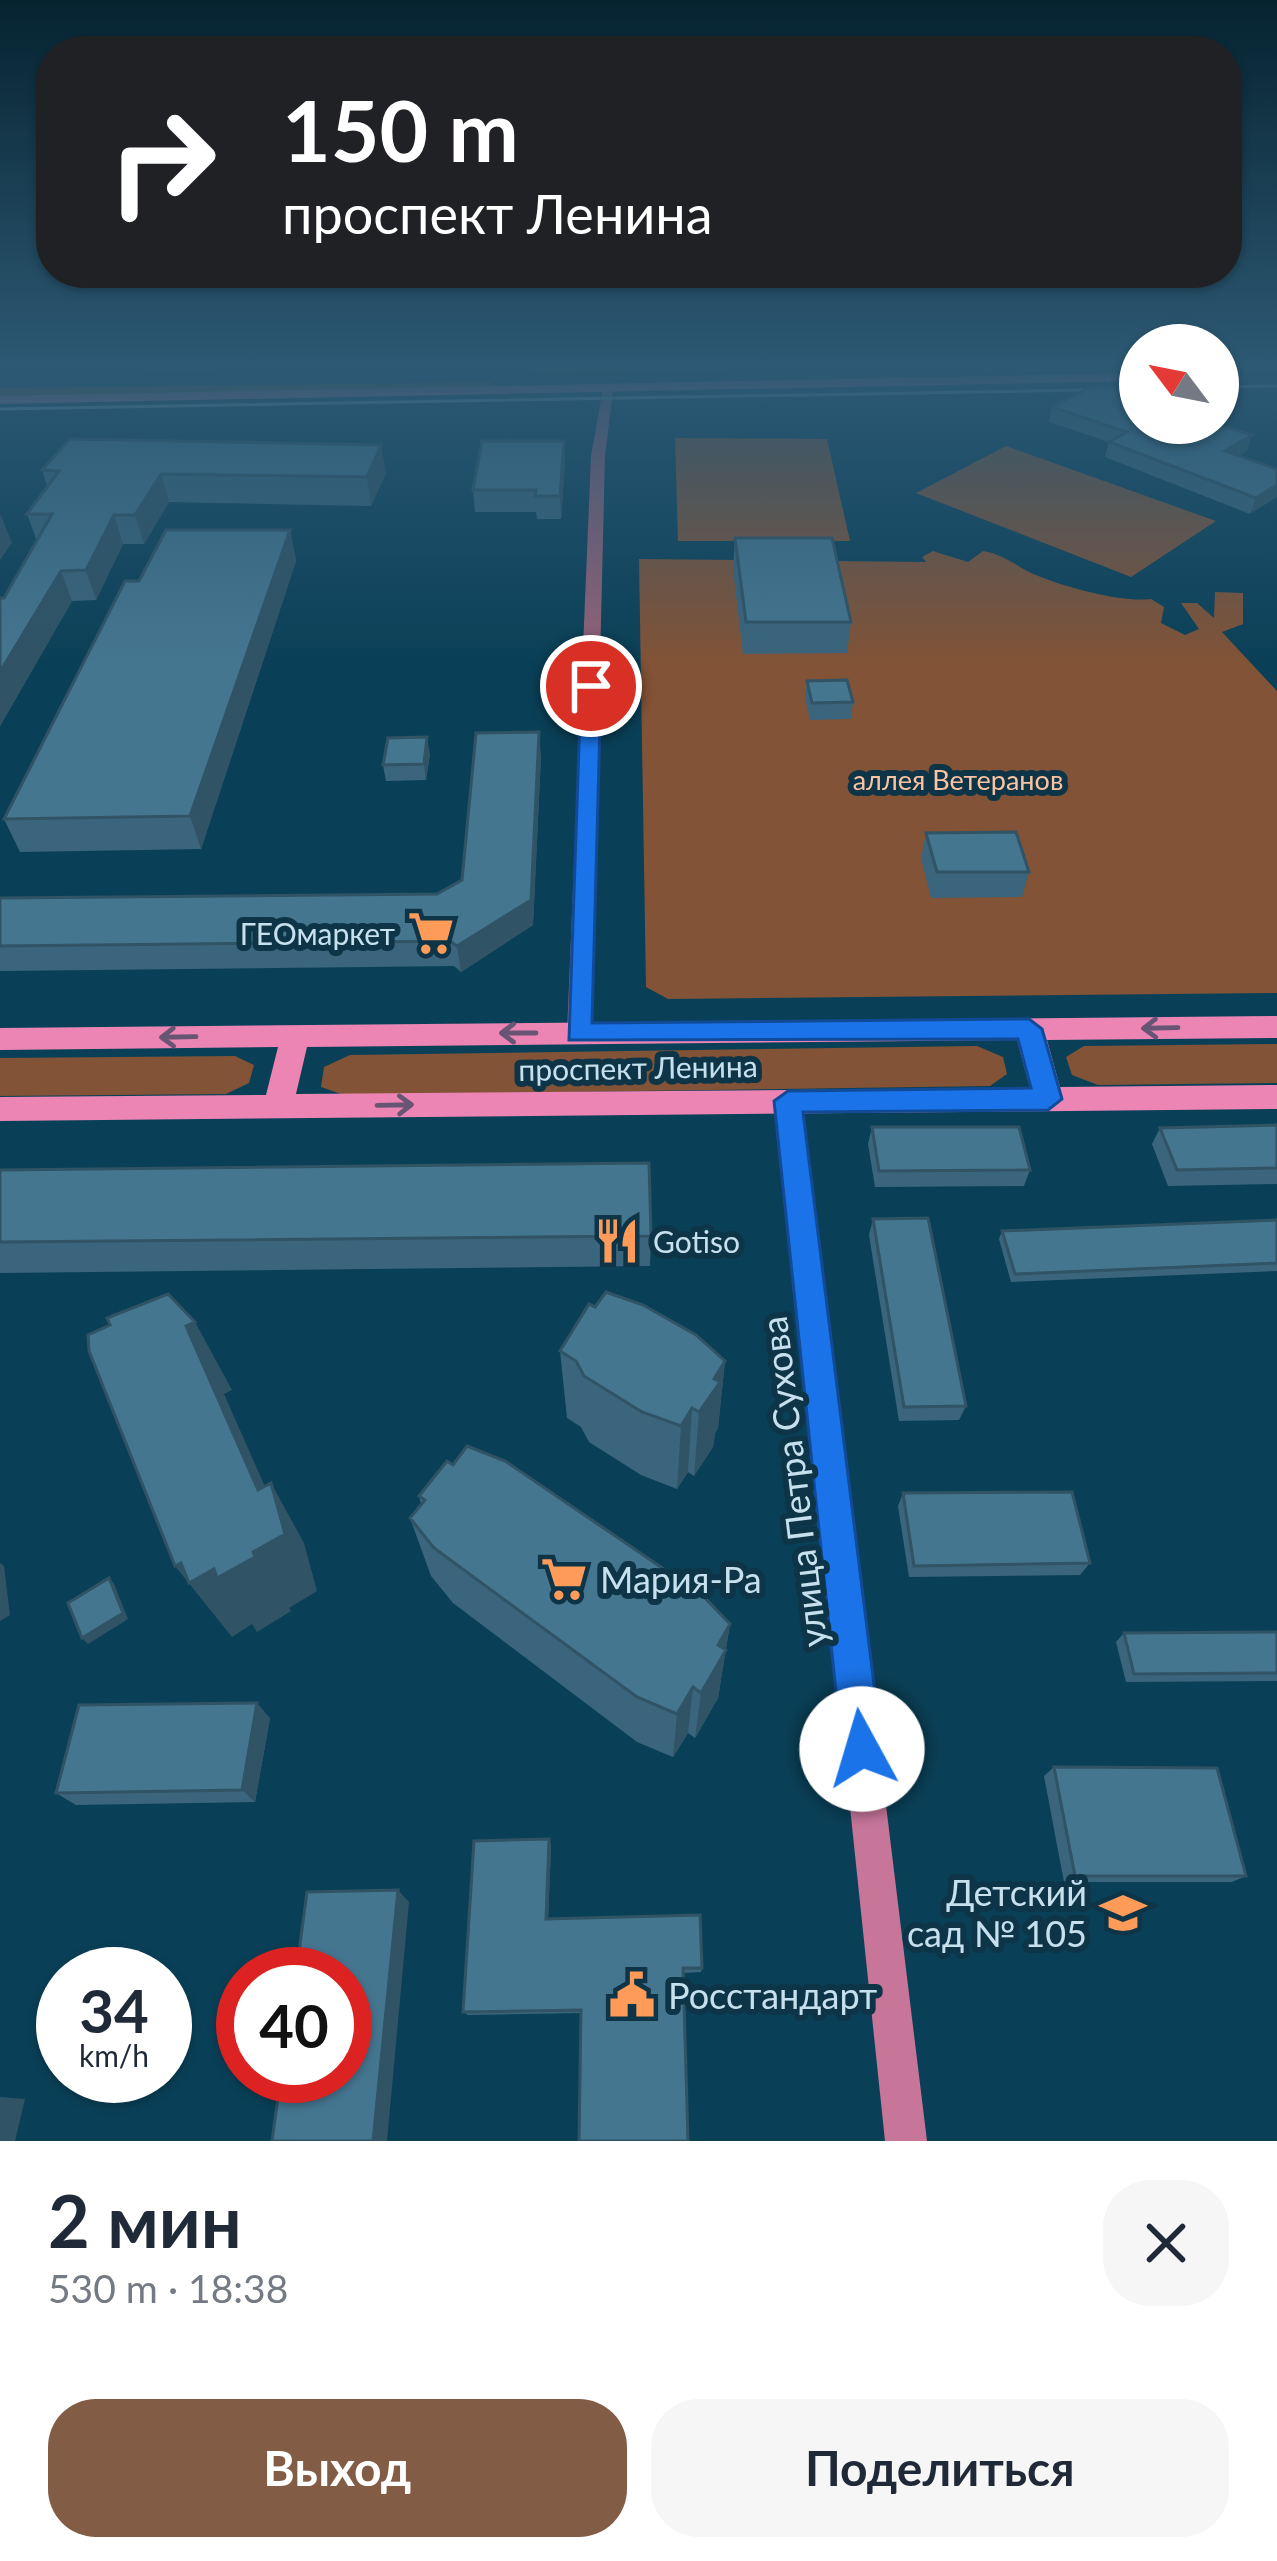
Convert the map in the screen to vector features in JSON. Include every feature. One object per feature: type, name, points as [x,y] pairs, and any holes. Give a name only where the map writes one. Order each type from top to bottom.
[{"type":"main road","name":"проспект Ленина","points":[[0,1039],[1277,1027]]},
{"type":"main road","points":[[1029,1029],[1048,1099]]},
{"type":"main road","points":[[278,1106],[296,1036]]},
{"type":"main road","name":"проспект Ленина","points":[[0,1109],[1277,1096]]},
{"type":"main road","name":"улица Петра Сухова","points":[[788,1101],[906,2141]]},
{"type":"street","points":[[579,1033],[598,464]]},
{"type":"green space","points":[[676,464],[833,464],[850,541],[678,541]]},
{"type":"green space","points":[[972,464],[1056,464],[1216,521],[1131,577],[916,493]]},
{"type":"green space","name":"аллея Ветеранов","points":[[933,551],[968,562],[989,552],[1070,587],[1106,596],[1151,599],[1164,607],[1161,623],[1185,635],[1199,629],[1181,603],[1197,603],[1214,618],[1215,592],[1243,593],[1243,624],[1222,632],[1277,691],[1277,993],[668,999],[646,987],[639,559],[926,562],[922,557]]},
{"type":"green space","points":[[1277,1044],[1277,1083],[1098,1085],[1072,1075],[1066,1057],[1084,1046]]},
{"type":"green space","points":[[977,1046],[1003,1057],[1007,1074],[990,1086],[344,1095],[321,1087],[324,1067],[350,1055]]},
{"type":"green space","points":[[235,1056],[254,1065],[249,1083],[226,1094],[0,1096],[0,1058]]},
{"type":"building","points":[[47,464],[373,464],[367,477],[161,474],[135,515],[114,515],[86,570],[61,571],[0,672],[0,598],[52,514],[27,514],[59,471],[42,470]]},
{"type":"building","points":[[478,464],[562,464],[560,496],[535,496],[536,490],[473,490]]},
{"type":"building","points":[[1167,464],[1262,464],[1277,469],[1277,485],[1256,498]]},
{"type":"building","points":[[166,530],[290,530],[190,816],[4,819],[125,581],[139,581]]},
{"type":"building","points":[[735,538],[832,538],[851,622],[746,622]]},
{"type":"building","points":[[847,680],[853,702],[812,703],[807,681]]},
{"type":"building","points":[[539,732],[531,900],[457,946],[450,941],[0,946],[0,898],[437,894],[462,880],[476,733]]},
{"type":"building","points":[[427,737],[424,764],[383,765],[388,738]]},
{"type":"building","points":[[1016,832],[1029,872],[937,872],[926,833]]},
{"type":"building","points":[[1277,1125],[1277,1168],[1177,1170],[1160,1128]]},
{"type":"building","points":[[872,1127],[1019,1127],[1030,1170],[879,1171]]},
{"type":"building","points":[[649,1163],[651,1236],[0,1242],[0,1170]]},
{"type":"building","points":[[928,1218],[966,1406],[904,1407],[873,1219]]},
{"type":"building","points":[[1277,1220],[1277,1263],[1015,1274],[1002,1231]]},
{"type":"building","points":[[606,1292],[643,1305],[696,1335],[725,1361],[714,1379],[720,1382],[699,1412],[692,1408],[681,1426],[642,1412],[584,1376],[576,1361],[560,1351],[589,1304],[595,1307]]},
{"type":"building","points":[[168,1294],[195,1322],[186,1326],[258,1490],[271,1483],[285,1534],[217,1578],[214,1569],[189,1583],[181,1563],[175,1566],[89,1351],[88,1335],[110,1325],[107,1318]]},
{"type":"building","points":[[467,1446],[505,1461],[702,1595],[730,1624],[718,1645],[726,1650],[701,1693],[693,1687],[677,1714],[637,1697],[434,1548],[410,1518],[425,1500],[419,1496],[447,1461],[453,1465]]},
{"type":"building","points":[[1072,1492],[1090,1563],[914,1566],[903,1493]]},
{"type":"building","points":[[109,1578],[123,1613],[82,1638],[68,1603]]},
{"type":"building","points":[[1277,1632],[1277,1673],[1134,1674],[1124,1633]]},
{"type":"building","points":[[257,1703],[242,1790],[56,1793],[79,1705]]},
{"type":"building","points":[[1054,1767],[1217,1768],[1246,1876],[1075,1876]]},
{"type":"building","name":"Росстандарт","points":[[549,1839],[546,1919],[700,1915],[702,1968],[683,1968],[688,2141],[579,2141],[581,2010],[463,2012],[474,1841]]},
{"type":"building","points":[[398,1890],[373,2141],[272,2141],[277,2103],[372,2103],[372,1947],[300,1947],[307,1892]]},
{"type":"place","name":"ГЕОмаркет","points":[[431,933]]},
{"type":"place","name":"Gotiso","points":[[617,1241]]},
{"type":"place","name":"Мария-Ра","points":[[564,1579]]},
{"type":"place","name":"Детский сад № 105","points":[[1123,1913]]},
{"type":"place","name":"Росстандарт","points":[[632,1995]]},
{"type":"route","points":[[591,686],[579,1033],[1029,1029],[1048,1099],[788,1101],[862,1749]]}]
